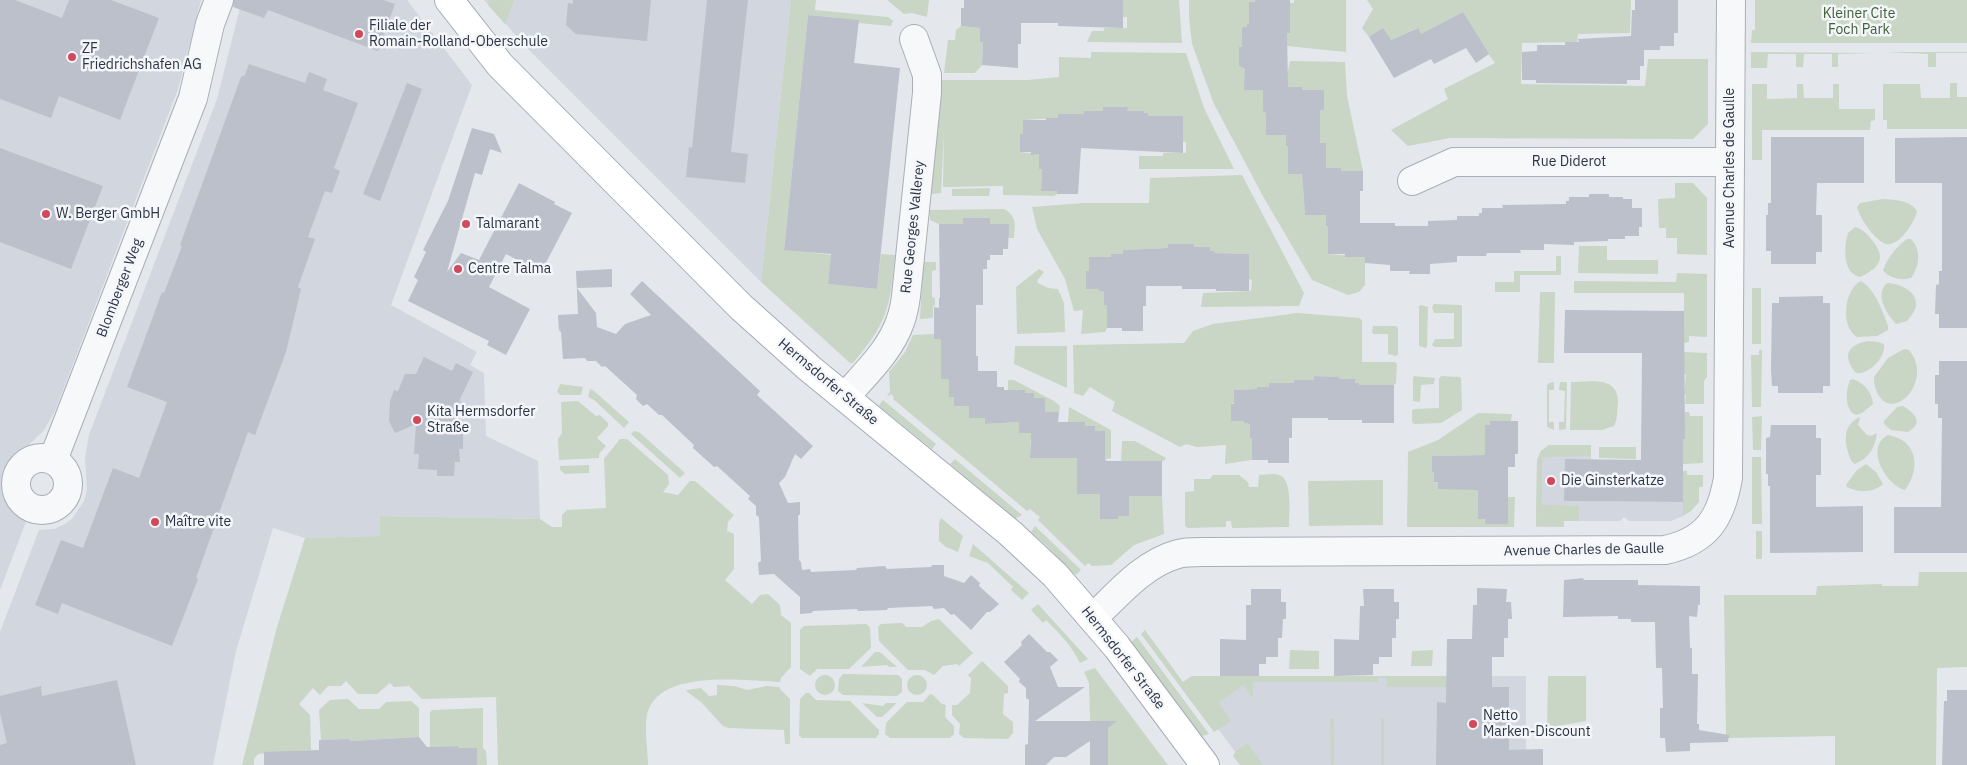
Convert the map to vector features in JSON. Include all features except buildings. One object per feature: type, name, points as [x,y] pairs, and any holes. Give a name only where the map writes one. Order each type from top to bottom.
[{"type":"main road","name":"Hermsdorfer Straße","points":[[449,0],[500,66],[741,307],[845,397],[1010,533],[1055,575],[1093,618],[1205,765]]},
{"type":"street","name":"Blomberger Weg","points":[[53,460],[193,98],[210,24],[219,0]]},
{"type":"street","name":"Avenue Charles de Gaulle","points":[[1093,618],[1139,575],[1160,560],[1179,553],[1665,550],[1680,547],[1703,534],[1718,514],[1723,502],[1728,478],[1731,0]]},
{"type":"street","name":"Rue Georges Vallerey","points":[[845,397],[883,353],[901,322],[906,296],[927,94],[926,76],[914,39]]},
{"type":"street","name":"Rue Diderot","points":[[1412,181],[1454,162],[1730,162]]},
{"type":"shaded area","points":[[0,0],[201,0],[178,89],[55,411],[44,430],[13,457],[4,473],[3,488],[5,496],[13,510],[27,519],[0,590]]},
{"type":"shaded area","points":[[242,0],[407,0],[472,85],[391,305],[477,352],[470,365],[484,373],[486,436],[538,461],[540,519],[381,516],[380,536],[305,538],[273,528],[236,651],[213,765],[0,765],[0,632],[39,530],[54,529],[63,525],[72,519],[84,501],[87,490],[85,457],[89,435],[217,99]]},
{"type":"shaded area","points":[[484,0],[791,0],[761,282],[528,49]]},
{"type":"shaded area","name":"Die Ginsterkatze","points":[[1549,445],[1591,445],[1591,459],[1565,460],[1565,501],[1683,502],[1683,516],[1671,521],[1629,521],[1624,517],[1620,521],[1564,521],[1564,527],[1536,527],[1537,460],[1541,451]]},
{"type":"shaded area","points":[[1192,676],[1526,676],[1526,765],[1245,765],[1183,682]]},
{"type":"green space","points":[[489,0],[514,0],[505,24],[488,5]]},
{"type":"green space","points":[[791,0],[816,0],[815,10],[888,17],[893,21],[891,26],[858,23],[858,20],[808,15],[784,249],[831,255],[828,284],[877,289],[881,254],[895,255],[889,301],[885,313],[874,336],[853,363],[850,363],[761,282]]},
{"type":"green space","points":[[887,0],[929,0],[927,17],[912,13],[904,14]]},
{"type":"green space","points":[[1123,0],[1179,0],[1182,43],[1087,42],[1092,31],[1104,31],[1104,28],[1127,28],[1127,17],[1123,17]]},
{"type":"green space","points":[[1189,0],[1255,0],[1249,24],[1247,24],[1247,27],[1242,27],[1242,47],[1239,47],[1239,66],[1245,69],[1245,90],[1263,90],[1266,135],[1286,134],[1286,146],[1289,146],[1302,174],[1305,215],[1326,214],[1328,254],[1365,257],[1365,285],[1359,292],[1348,295],[1312,280],[1264,198],[1214,104],[1192,44]]},
{"type":"green space","points":[[1294,0],[1346,0],[1346,52],[1287,46],[1287,33],[1290,32],[1288,3],[1294,3]]},
{"type":"green space","points":[[1367,0],[1631,0],[1630,33],[1578,34],[1577,42],[1522,43],[1521,84],[1645,86],[1648,59],[1708,59],[1708,124],[1693,139],[1450,138],[1408,146],[1391,130],[1448,99],[1444,89],[1495,63],[1474,34],[1463,12],[1427,31],[1423,38],[1417,28],[1391,40],[1369,37],[1362,28],[1373,9]]},
{"type":"green space","name":"Kleiner Cite Foch Park","points":[[1755,0],[1967,0],[1967,43],[1751,43],[1752,30],[1755,30]]},
{"type":"green space","points":[[961,26],[980,28],[980,42],[983,42],[982,65],[975,73],[944,73],[948,40],[955,40],[956,30]]},
{"type":"green space","points":[[1091,52],[1186,53],[1204,108],[1234,169],[1139,169],[1139,156],[1163,156],[1163,153],[1186,153],[1186,142],[1183,142],[1183,117],[1148,116],[1148,113],[1144,113],[1144,111],[1127,111],[1127,107],[1103,107],[1103,111],[1084,111],[1084,114],[1058,114],[1058,118],[1023,120],[1023,134],[1020,135],[1020,152],[1039,154],[1039,168],[1042,169],[1041,191],[1057,191],[1057,194],[1054,196],[1003,195],[1003,186],[943,187],[944,131],[941,193],[931,194],[942,80],[1028,80],[1059,77],[1059,57],[1091,58]]},
{"type":"green space","points":[[1751,52],[1876,53],[1838,54],[1838,67],[1832,67],[1832,54],[1804,54],[1803,67],[1796,67],[1796,54],[1768,54],[1767,68],[1751,68]]},
{"type":"green space","points":[[1884,52],[1967,53],[1936,53],[1936,67],[1928,67],[1928,54]]},
{"type":"green space","points":[[1290,61],[1345,62],[1347,96],[1363,171],[1341,171],[1341,168],[1323,171],[1326,143],[1320,143],[1309,124],[1320,124],[1320,110],[1324,110],[1324,90],[1302,90],[1302,87],[1291,87],[1290,90],[1284,90]]},
{"type":"green space","points":[[1950,83],[1957,83],[1957,97],[1967,97],[1967,129],[1887,129],[1887,120],[1883,120],[1883,84],[1920,84],[1921,98],[1950,98]]},
{"type":"green space","points":[[1752,84],[1767,84],[1767,99],[1797,98],[1797,84],[1803,84],[1804,98],[1833,98],[1833,84],[1839,84],[1839,109],[1875,109],[1875,120],[1871,121],[1870,130],[1762,130],[1762,160],[1752,160]]},
{"type":"green space","points":[[1242,175],[1304,293],[1299,306],[1201,307],[1203,293],[1251,291],[1252,280],[1249,279],[1249,254],[1214,253],[1214,251],[1210,251],[1210,247],[1194,247],[1193,244],[1169,244],[1168,248],[1124,250],[1123,254],[1112,254],[1111,257],[1089,257],[1089,271],[1086,271],[1086,288],[1104,291],[1104,305],[1107,305],[1107,328],[1105,332],[1081,334],[1083,310],[1074,311],[1065,279],[1037,229],[1032,207],[1083,203],[1149,203],[1150,178]]},
{"type":"green space","points":[[1675,183],[1693,183],[1707,198],[1707,255],[1677,254],[1677,238],[1666,238],[1666,228],[1659,228],[1658,199],[1675,198]]},
{"type":"green space","points":[[990,188],[989,196],[952,196],[952,189]]},
{"type":"green space","points":[[1883,199],[1907,203],[1917,211],[1906,233],[1891,244],[1882,242],[1873,234],[1864,222],[1857,207],[1860,203]]},
{"type":"green space","points":[[1004,209],[1013,218],[1015,225],[1014,238],[1008,238],[1008,224],[990,224],[990,218],[964,218],[963,228],[953,228],[953,224],[939,224],[930,220],[930,210]]},
{"type":"green space","points":[[1855,227],[1863,231],[1871,239],[1880,253],[1876,267],[1860,277],[1854,274],[1847,265],[1845,252],[1848,233]]},
{"type":"green space","points":[[1907,239],[1911,239],[1917,248],[1918,259],[1916,269],[1911,278],[1892,277],[1883,270],[1899,245]]},
{"type":"green space","points":[[1579,246],[1607,246],[1607,260],[1658,260],[1658,274],[1578,273]]},
{"type":"green space","points":[[1556,256],[1561,256],[1561,275],[1520,275],[1520,292],[1495,292],[1495,282],[1514,282],[1514,271],[1556,271]]},
{"type":"green space","points":[[923,262],[936,262],[936,270],[932,271],[932,297],[935,298],[935,305],[933,306],[933,318],[920,319]]},
{"type":"green space","points":[[1039,269],[1044,272],[1037,281],[1038,283],[1048,288],[1058,289],[1064,303],[1065,332],[1017,334],[1016,287]]},
{"type":"green space","points":[[1677,273],[1707,274],[1707,337],[1689,336],[1689,342],[1684,343],[1684,293],[1574,293],[1574,281],[1676,282]]},
{"type":"green space","points":[[1861,281],[1874,295],[1888,326],[1888,330],[1877,336],[1857,337],[1848,325],[1846,308],[1848,300],[1855,285]]},
{"type":"green space","points":[[1887,283],[1896,284],[1913,294],[1916,308],[1907,321],[1896,324],[1886,310],[1883,304],[1882,293]]},
{"type":"green space","points":[[1752,288],[1761,288],[1761,344],[1752,344]]},
{"type":"green space","points":[[1540,292],[1555,292],[1554,363],[1538,363]]},
{"type":"green space","points":[[1434,304],[1461,305],[1462,346],[1435,347],[1432,345],[1435,339],[1454,339],[1454,313],[1434,313],[1432,307]]},
{"type":"green space","points":[[1419,306],[1428,307],[1426,348],[1419,346]]},
{"type":"green space","points":[[1298,313],[1359,318],[1362,320],[1362,362],[1395,362],[1397,364],[1396,383],[1394,385],[1359,385],[1359,383],[1355,383],[1355,379],[1314,376],[1314,380],[1295,380],[1294,383],[1270,383],[1269,387],[1234,390],[1234,403],[1231,404],[1231,421],[1244,421],[1244,423],[1250,424],[1252,460],[1225,464],[1226,445],[1197,447],[1186,444],[1180,447],[1112,411],[1115,402],[1090,387],[1083,396],[1074,393],[1073,345],[1184,343],[1193,331],[1213,324]]},
{"type":"green space","points":[[1373,326],[1396,326],[1398,328],[1398,354],[1396,356],[1388,354],[1388,334],[1373,334]]},
{"type":"green space","points":[[934,334],[934,339],[941,339],[941,378],[949,379],[949,396],[969,406],[969,418],[985,418],[985,424],[1019,422],[1019,433],[1034,433],[1030,440],[1030,458],[1055,458],[1079,455],[1077,493],[1103,490],[1118,516],[1129,516],[1129,496],[1162,496],[1164,534],[1134,545],[1111,565],[1092,566],[1088,563],[1085,566],[1038,520],[1040,517],[1030,509],[1027,511],[893,399],[894,397],[891,394],[887,395],[890,392],[889,372],[905,352],[913,335]]},
{"type":"green space","points":[[1868,341],[1884,344],[1884,349],[1876,364],[1866,371],[1856,373],[1849,361],[1849,352],[1855,345]]},
{"type":"green space","points":[[1015,346],[1067,346],[1067,388],[1014,364]]},
{"type":"green space","points":[[1904,349],[1909,350],[1916,362],[1915,384],[1909,394],[1902,400],[1894,404],[1886,402],[1879,396],[1874,377],[1888,358]]},
{"type":"green space","points":[[1759,350],[1762,350],[1761,407],[1752,407],[1751,355],[1759,355]]},
{"type":"green space","points":[[1683,352],[1707,353],[1704,404],[1685,404],[1686,374],[1683,374]]},
{"type":"green space","points":[[1414,376],[1435,378],[1434,384],[1421,385],[1420,402],[1413,401]]},
{"type":"green space","points":[[1441,376],[1461,378],[1462,410],[1441,423],[1414,424],[1412,422],[1412,411],[1414,409],[1439,408],[1439,379]]},
{"type":"green space","points":[[1853,379],[1867,388],[1873,404],[1862,413],[1856,415],[1851,412],[1847,401],[1850,380]]},
{"type":"green space","points":[[1008,380],[1014,380],[1054,401],[1060,406],[1059,412],[1045,412],[1045,398],[1034,398],[1034,393],[1025,393],[1025,390],[1008,390]]},
{"type":"green space","points":[[1594,381],[1613,387],[1617,393],[1618,402],[1614,426],[1602,430],[1570,430],[1571,382]]},
{"type":"green space","points":[[1554,382],[1554,390],[1549,390],[1549,422],[1554,422],[1554,430],[1547,427],[1547,385]]},
{"type":"green space","points":[[1560,382],[1567,382],[1566,429],[1559,430],[1559,422],[1564,422],[1565,391],[1559,390]]},
{"type":"green space","points":[[560,384],[583,387],[581,395],[561,395],[557,392]]},
{"type":"green space","points":[[590,389],[629,422],[624,428],[594,400],[588,397]]},
{"type":"green space","points":[[883,400],[936,444],[932,449],[880,407],[879,405]]},
{"type":"green space","points":[[578,401],[596,416],[600,415],[608,423],[608,426],[597,438],[606,446],[599,454],[599,458],[559,460],[558,439],[562,433],[561,402]]},
{"type":"green space","points":[[1903,406],[1914,415],[1917,422],[1916,425],[1908,432],[1891,430],[1884,424],[1884,421],[1897,407]]},
{"type":"green space","points":[[1069,407],[1111,430],[1111,458],[1103,460],[1105,431],[1095,431],[1095,426],[1085,426],[1085,422],[1068,422]]},
{"type":"green space","points":[[1685,412],[1689,412],[1690,416],[1703,416],[1703,463],[1683,464],[1682,439],[1685,438]]},
{"type":"green space","points":[[1478,413],[1512,414],[1511,421],[1490,421],[1487,457],[1481,457],[1481,455],[1432,456],[1434,482],[1481,490],[1485,524],[1508,524],[1508,497],[1515,497],[1514,527],[1407,527],[1408,452],[1438,440]]},
{"type":"green space","points":[[1762,416],[1761,450],[1753,450],[1752,417]]},
{"type":"green space","points":[[1860,417],[1858,425],[1867,435],[1871,436],[1877,433],[1875,443],[1870,452],[1864,459],[1855,464],[1849,456],[1846,436],[1850,425]]},
{"type":"green space","points":[[634,431],[639,432],[685,473],[680,478],[631,434]]},
{"type":"green space","points":[[1888,435],[1906,443],[1914,456],[1915,465],[1913,473],[1905,490],[1891,481],[1880,465],[1878,448],[1881,441]]},
{"type":"green space","points":[[620,439],[627,439],[668,475],[669,484],[663,492],[678,495],[690,481],[695,481],[734,515],[728,522],[727,531],[734,534],[734,569],[725,580],[752,604],[760,595],[768,594],[780,605],[781,615],[791,623],[791,667],[781,678],[780,682],[704,680],[667,690],[654,700],[647,715],[648,765],[498,765],[496,697],[422,699],[409,686],[394,687],[390,683],[377,694],[358,694],[346,681],[341,686],[328,686],[320,695],[313,688],[299,704],[310,715],[311,750],[258,754],[254,759],[254,765],[242,765],[277,627],[305,538],[380,536],[380,516],[540,519],[552,527],[562,527],[562,515],[567,510],[606,508],[604,459]]},
{"type":"green space","points":[[1122,441],[1135,441],[1166,458],[1164,461],[1121,461]]},
{"type":"green space","points":[[1549,445],[1591,445],[1591,456],[1542,457],[1542,505],[1579,506],[1579,521],[1564,521],[1564,527],[1536,526],[1537,460],[1541,451]]},
{"type":"green space","points":[[1599,447],[1636,447],[1636,459],[1599,458]]},
{"type":"green space","points":[[1752,457],[1761,457],[1762,524],[1752,524]]},
{"type":"green space","points":[[955,459],[1022,515],[1015,519],[950,464]]},
{"type":"green space","points":[[1866,464],[1876,472],[1883,484],[1875,489],[1865,491],[1847,487],[1846,485],[1856,471]]},
{"type":"green space","points":[[589,465],[589,473],[565,474],[560,470],[560,466]]},
{"type":"green space","points":[[1683,471],[1687,471],[1687,475],[1703,475],[1703,487],[1699,487],[1699,502],[1691,511],[1683,516]]},
{"type":"green space","points":[[1213,475],[1239,475],[1248,482],[1249,487],[1258,487],[1259,475],[1279,475],[1286,483],[1288,490],[1289,527],[1232,528],[1231,521],[1226,521],[1226,527],[1188,528],[1185,526],[1185,492],[1194,491],[1194,479],[1210,479]]},
{"type":"green space","points":[[1383,480],[1383,525],[1309,526],[1308,481]]},
{"type":"green space","points":[[941,518],[963,536],[958,552],[946,547],[939,541],[939,523]]},
{"type":"green space","points":[[1035,526],[1081,570],[1076,575],[1031,532]]},
{"type":"green space","points":[[1756,531],[1762,531],[1762,559],[1756,559]]},
{"type":"green space","points":[[973,544],[1029,593],[1022,600],[1011,590],[1013,587],[988,563],[969,556]]},
{"type":"green space","points":[[1919,572],[1967,572],[1967,667],[1937,668],[1936,765],[1835,765],[1835,736],[1726,738],[1724,595],[1816,595],[1817,586],[1882,584],[1882,586],[1918,586]]},
{"type":"green space","points":[[1038,604],[1088,659],[1080,663],[1060,635],[1046,620],[1043,623],[1031,610]]},
{"type":"green space","points":[[939,619],[973,653],[959,666],[957,664],[943,666],[934,675],[925,670],[908,670],[879,641],[878,627],[881,624],[902,623],[906,627],[922,627],[931,621]]},
{"type":"green space","points":[[866,624],[870,627],[871,648],[849,669],[817,669],[810,676],[800,669],[800,630],[804,626]]},
{"type":"green space","points":[[1145,630],[1183,682],[1192,676],[1485,676],[1483,687],[1387,687],[1386,678],[1378,678],[1378,682],[1253,682],[1253,698],[1243,685],[1219,703],[1231,721],[1214,732],[1141,634]]},
{"type":"green space","points":[[1137,637],[1209,734],[1202,736],[1131,642]]},
{"type":"green space","points":[[1290,650],[1319,651],[1319,669],[1289,669]]},
{"type":"green space","points":[[1433,650],[1432,666],[1411,666],[1412,651]]},
{"type":"green space","points":[[875,652],[880,652],[897,667],[889,667],[887,665],[861,667]]},
{"type":"green space","points":[[982,661],[1008,686],[1008,693],[1004,694],[1003,714],[1013,722],[1013,733],[1008,739],[964,738],[959,734],[960,724],[952,715],[952,705],[957,705],[970,693],[971,678],[968,675]]},
{"type":"green space","points":[[1095,668],[1168,765],[1108,765],[1090,721],[1089,683],[1084,672]]},
{"type":"green space","points":[[843,674],[898,675],[902,679],[902,692],[897,696],[843,695],[838,691],[839,679]]},
{"type":"green space","points":[[825,675],[832,678],[835,685],[832,692],[825,695],[818,692],[815,685],[818,678]]},
{"type":"green space","points":[[917,675],[924,678],[927,685],[924,692],[917,695],[910,692],[907,685],[910,678]]},
{"type":"green space","points":[[1548,676],[1586,676],[1586,721],[1547,728]]},
{"type":"green space","points":[[717,685],[735,686],[747,690],[767,686],[780,687],[790,699],[790,744],[785,744],[784,730],[728,728],[723,726],[701,702],[686,691],[701,688],[709,696],[717,695]]},
{"type":"green space","points":[[806,693],[809,693],[816,700],[850,701],[879,730],[879,734],[876,738],[802,738],[799,735],[800,699]]},
{"type":"green space","points":[[930,694],[946,705],[945,717],[954,726],[954,734],[950,738],[890,738],[885,734],[886,723],[907,702],[923,702]]},
{"type":"green space","points":[[348,699],[359,709],[379,709],[386,702],[411,701],[419,708],[419,737],[351,741],[349,739],[321,740],[319,710],[330,700]]},
{"type":"green space","points":[[862,703],[883,706],[886,703],[897,703],[882,717],[877,717]]},
{"type":"green space","points":[[483,708],[483,748],[486,751],[487,765],[477,765],[477,748],[459,748],[458,746],[430,747],[430,712],[432,710]]},
{"type":"green space","points":[[1334,718],[1334,765],[1331,765],[1330,719]]},
{"type":"green space","points":[[1381,718],[1384,718],[1384,765],[1381,765]]},
{"type":"green space","points":[[1247,743],[1263,765],[1240,765],[1233,756],[1235,752]]},
{"type":"place","name":"Filiale der Romain-Rolland-Oberschule","points":[[359,34]]},
{"type":"place","name":"ZF Friedrichshafen AG","points":[[72,57]]},
{"type":"place","name":"W. Berger GmbH","points":[[46,214]]},
{"type":"place","name":"Talmarant","points":[[466,224]]},
{"type":"place","name":"Centre Talma","points":[[458,269]]},
{"type":"place","name":"Kita Hermsdorfer Straße","points":[[417,420]]},
{"type":"place","name":"Die Ginsterkatze","points":[[1551,481]]},
{"type":"place","name":"Maître vite","points":[[155,522]]},
{"type":"place","name":"Netto Marken-Discount","points":[[1473,724]]}]
